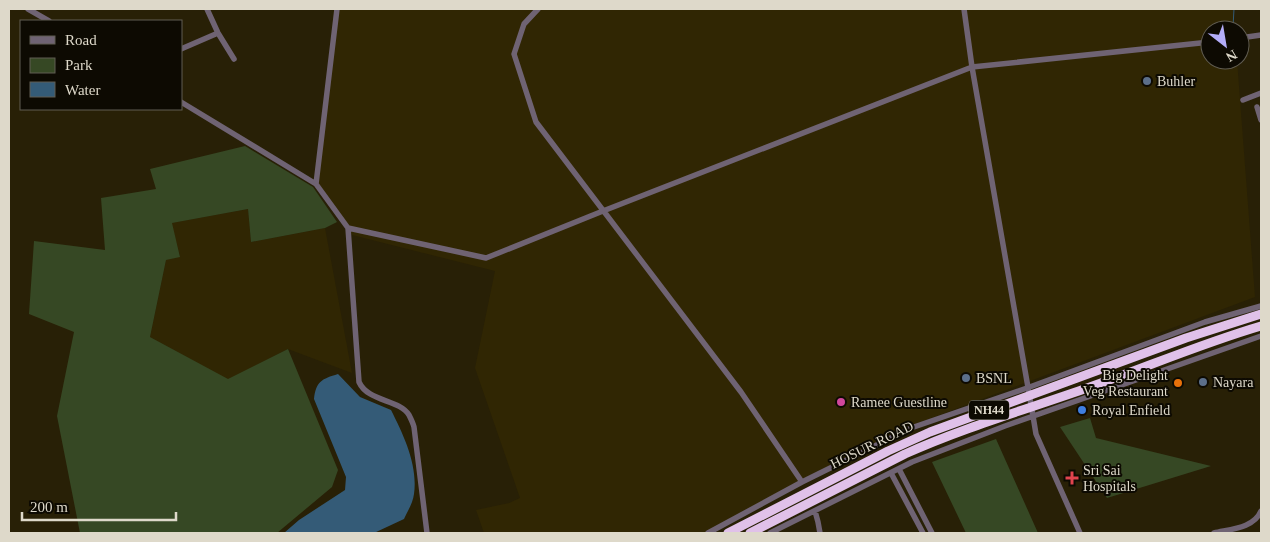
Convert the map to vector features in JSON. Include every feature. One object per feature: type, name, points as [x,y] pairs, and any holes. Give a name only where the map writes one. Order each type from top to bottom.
[{"type":"highway","name":"HOSUR ROAD","points":[[728,533],[888,450],[1028,391],[1110,367],[1186,338],[1261,314]]},
{"type":"highway","name":"HOSUR ROAD","points":[[750,533],[904,454],[928,444],[1031,406],[1087,388],[1184,351],[1261,326]]},
{"type":"street","points":[[28,9],[46,20]]},
{"type":"street","points":[[207,9],[218,33],[234,59]]},
{"type":"street","points":[[316,184],[337,9]]},
{"type":"street","points":[[538,9],[524,24],[514,54],[536,122],[741,392],[802,482]]},
{"type":"street","points":[[964,9],[972,67],[1028,391],[1031,406],[1036,415],[1036,434],[1080,533]]},
{"type":"street","points":[[182,48],[218,33]]},
{"type":"street","points":[[348,228],[486,258],[972,67],[1200,43]]},
{"type":"street","points":[[1243,100],[1261,93]]},
{"type":"street","points":[[182,103],[316,184],[348,228],[359,382],[362,389],[405,410],[410,416],[414,427],[427,533]]},
{"type":"street","points":[[1257,107],[1261,120]]},
{"type":"street","points":[[708,533],[802,482],[911,428],[1028,391],[1205,322],[1261,306]]},
{"type":"street","points":[[770,533],[891,472],[1004,426],[1261,336]]},
{"type":"street","points":[[899,469],[932,533]]},
{"type":"street","points":[[891,472],[923,533]]},
{"type":"street","points":[[815,511],[820,533]]},
{"type":"street","points":[[1214,533],[1253,523],[1261,511]]},
{"type":"shaded area","points":[[334,9],[1233,9],[1234,20],[1200,20],[1200,70],[1238,70],[1255,297],[910,426],[803,480],[705,533],[484,533],[476,510],[509,503],[520,498],[475,368],[495,271],[352,235],[317,182]]},
{"type":"shaded area","points":[[248,209],[251,242],[325,228],[352,373],[288,349],[228,380],[150,337],[166,260],[180,256],[171,223]]},
{"type":"green space","points":[[245,146],[313,187],[337,222],[325,228],[251,242],[248,209],[172,223],[180,257],[166,260],[150,337],[228,379],[288,349],[338,470],[332,487],[277,533],[80,533],[57,416],[74,332],[29,314],[34,241],[105,250],[101,198],[156,189],[150,169]]},
{"type":"green space","points":[[1090,418],[1096,438],[1211,466],[1107,498],[1060,427]]},
{"type":"green space","points":[[996,439],[1038,533],[966,533],[932,462]]},
{"type":"water","points":[[338,374],[360,397],[391,410],[405,440],[412,462],[415,483],[412,501],[404,519],[374,533],[284,533],[299,520],[345,490],[346,477],[314,399],[318,384],[328,377]]},
{"type":"waterway","points":[[1233,20],[1234,9]]},
{"type":"place","name":"Buhler","points":[[1147,81]]},
{"type":"place","name":"BSNL","points":[[966,378]]},
{"type":"place","name":"Nayara","points":[[1203,382]]},
{"type":"place","name":"Big Delight Veg Restaurant","points":[[1178,383]]},
{"type":"place","name":"Ramee Guestline","points":[[841,402]]},
{"type":"place","name":"Royal Enfield","points":[[1082,410]]},
{"type":"place","name":"Sri Sai Hospitals","points":[[1072,478]]}]
